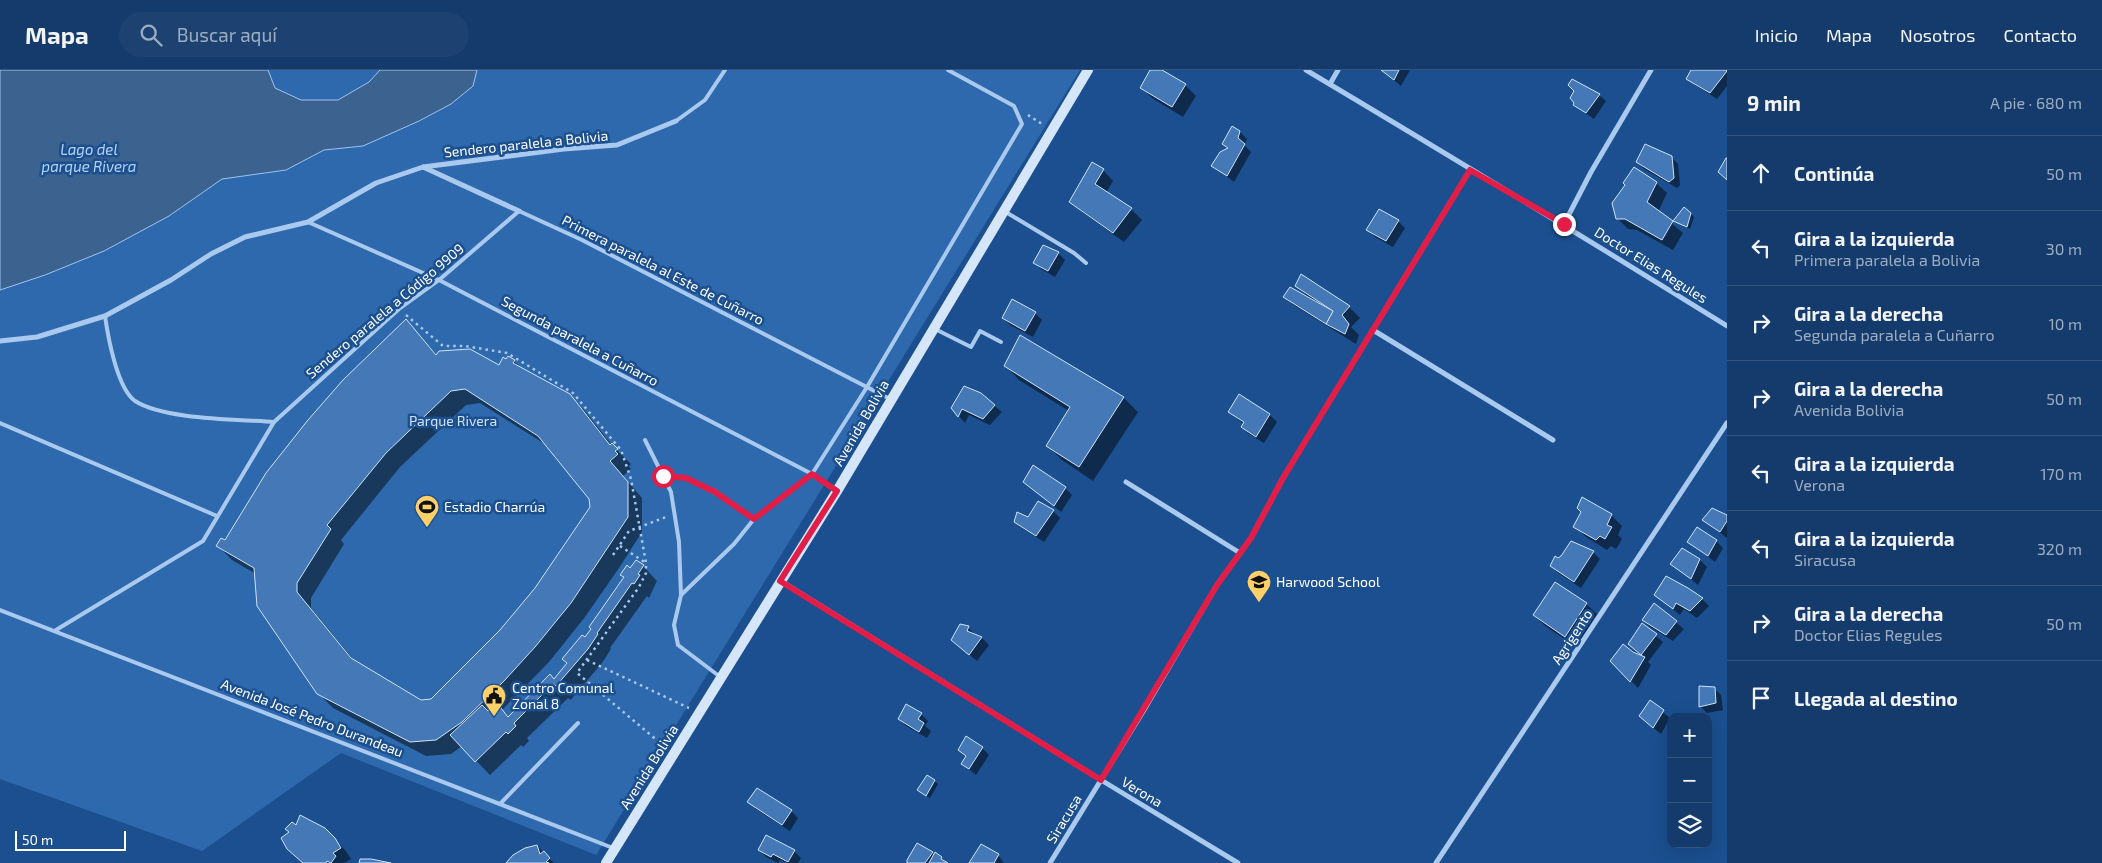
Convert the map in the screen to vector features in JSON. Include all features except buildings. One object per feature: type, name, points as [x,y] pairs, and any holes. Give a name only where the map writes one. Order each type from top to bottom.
[{"type":"street","name":"Avenida Bolivia","points":[[606,863],[837,491],[1088,70]]},
{"type":"street","name":"Doctor Elias Regules","points":[[1306,70],[1470,170],[1564,224],[1727,326]]},
{"type":"street","points":[[1330,84],[1338,70]]},
{"type":"street","points":[[1564,224],[1591,172],[1651,70]]},
{"type":"street","name":"Sendero paralela a Bolivia","points":[[0,341],[37,337],[105,316],[171,280],[210,254],[245,237],[308,222],[376,183],[422,167],[564,149],[617,145],[676,120]]},
{"type":"street","name":"Primera paralela al Este de Cuñarro","points":[[422,167],[519,211]]},
{"type":"street","name":"Siracusa","points":[[1050,863],[1217,585],[1240,553],[1470,170]]},
{"type":"street","points":[[1373,330],[1553,440]]},
{"type":"street","name":"Agrigento","points":[[1436,863],[1727,423]]},
{"type":"street","points":[[1126,482],[1240,553]]},
{"type":"street","name":"Verona","points":[[780,581],[1238,863]]},
{"type":"lane","name":"Sendero paralela a Bolivia","points":[[676,120],[705,100],[725,70]]},
{"type":"lane","points":[[681,595],[734,544],[754,519],[812,474],[867,387],[1022,124],[1021,118],[1014,106],[948,70]]},
{"type":"lane","points":[[1004,210],[1074,253],[1086,264]]},
{"type":"lane","name":"Primera paralela al Este de Cuñarro","points":[[519,211],[582,240],[890,400]]},
{"type":"lane","name":"Sendero paralela a Código 9909","points":[[56,630],[203,541],[274,422],[400,309],[439,280],[519,211]]},
{"type":"lane","name":"Segunda paralela a Cuñarro","points":[[308,222],[439,280],[812,474],[837,491]]},
{"type":"lane","points":[[105,316],[109,342],[120,379],[134,400],[168,414],[274,422]]},
{"type":"lane","points":[[933,328],[971,347],[980,331],[1001,342]]},
{"type":"lane","points":[[0,423],[217,516]]},
{"type":"lane","points":[[645,440],[671,492],[675,514],[679,542],[681,595],[674,625],[678,645],[721,678]]},
{"type":"lane","points":[[663,476],[686,478],[700,484],[754,519]]},
{"type":"lane","name":"Avenida José Pedro Durandeau","points":[[0,610],[56,630],[615,848]]},
{"type":"lane","points":[[500,804],[578,723]]},
{"type":"path","points":[[1014,106],[1052,130]]},
{"type":"path","points":[[400,309],[443,346],[465,346],[507,353],[573,393],[621,450],[631,479],[646,563],[644,580],[577,673],[673,754]]},
{"type":"path","points":[[613,555],[628,531],[675,514]]},
{"type":"path","points":[[619,546],[646,563]]},
{"type":"path","points":[[587,660],[699,713]]},
{"type":"green space","name":"Parque Rivera","points":[[0,70],[1080,70],[596,855],[341,753],[202,851],[0,779]]},
{"type":"water","name":"Lago del parque Rivera","points":[[0,70],[268,70],[275,88],[301,100],[338,100],[369,82],[380,70],[477,70],[473,86],[451,104],[419,121],[363,146],[324,150],[286,170],[222,179],[169,216],[104,251],[45,275],[0,290]]},
{"type":"place","name":"Estadio Charrúa","points":[[427,528]]},
{"type":"place","name":"Harwood School","points":[[1259,603]]},
{"type":"place","name":"Centro Comunal Zonal 8","points":[[494,717]]},
{"type":"route","points":[[663,476],[686,478],[715,492],[754,519],[812,474],[837,491],[780,581],[1101,780],[1217,585],[1251,538],[1283,478],[1470,170],[1564,224]]}]
